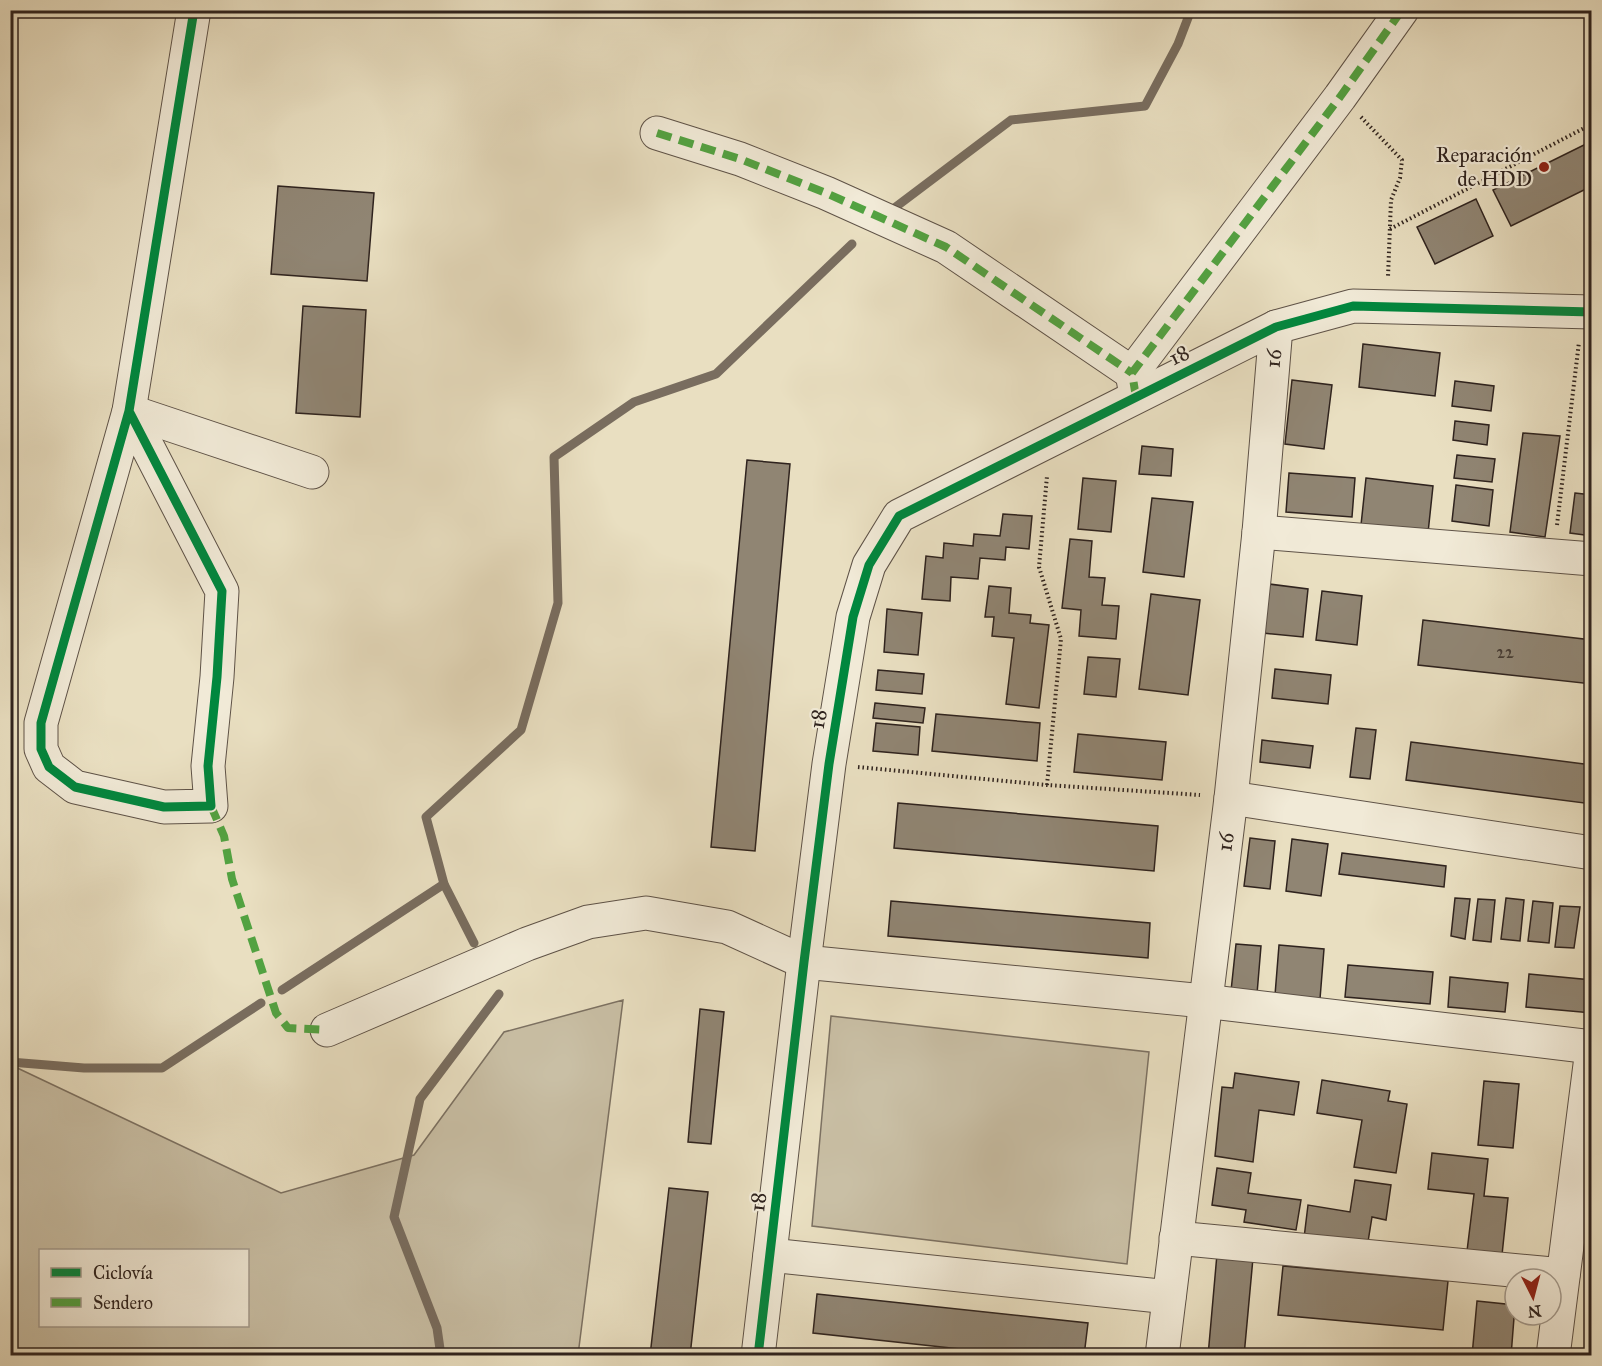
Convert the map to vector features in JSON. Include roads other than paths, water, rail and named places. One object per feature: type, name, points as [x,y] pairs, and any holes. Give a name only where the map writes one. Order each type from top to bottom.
[{"type":"street","points":[[129,411],[222,591],[217,677],[208,766],[211,806],[164,807],[75,786],[49,767],[41,749],[41,723],[129,411],[194,10]]},
{"type":"street","points":[[657,133],[740,159],[826,193],[946,247],[1134,385],[1402,10]]},
{"type":"street","name":"18","points":[[758,1356],[829,764],[853,617],[869,565],[899,516],[1051,442],[1134,385],[1275,327],[1353,306],[1587,312]]},
{"type":"street","name":"16","points":[[1162,1356],[1204,1001],[1231,798],[1259,532],[1275,327]]},
{"type":"street","points":[[129,411],[312,472]]},
{"type":"street","points":[[1259,532],[1592,559]]},
{"type":"street","points":[[1231,798],[1592,853]]},
{"type":"street","points":[[327,1030],[527,944],[588,922],[646,913],[727,927],[804,962],[1204,1001],[1592,1048],[1563,1275]]},
{"type":"street","points":[[1176,1238],[1503,1269]]},
{"type":"street","points":[[770,1255],[1169,1297]]},
{"type":"street","points":[[1553,1356],[1557,1327]]},
{"type":"waterway","points":[[893,209],[1011,120],[1145,106],[1178,44],[1191,10]]},
{"type":"waterway","points":[[474,943],[444,884],[426,817],[521,730],[558,603],[554,457],[634,402],[716,374],[852,244]]},
{"type":"waterway","points":[[282,990],[444,884]]},
{"type":"waterway","points":[[441,1356],[437,1328],[394,1217],[420,1099],[499,994]]},
{"type":"waterway","points":[[10,1062],[84,1068],[162,1068],[261,1003]]},
{"type":"place","name":"Reparación de HDD","points":[[1544,167]]}]
